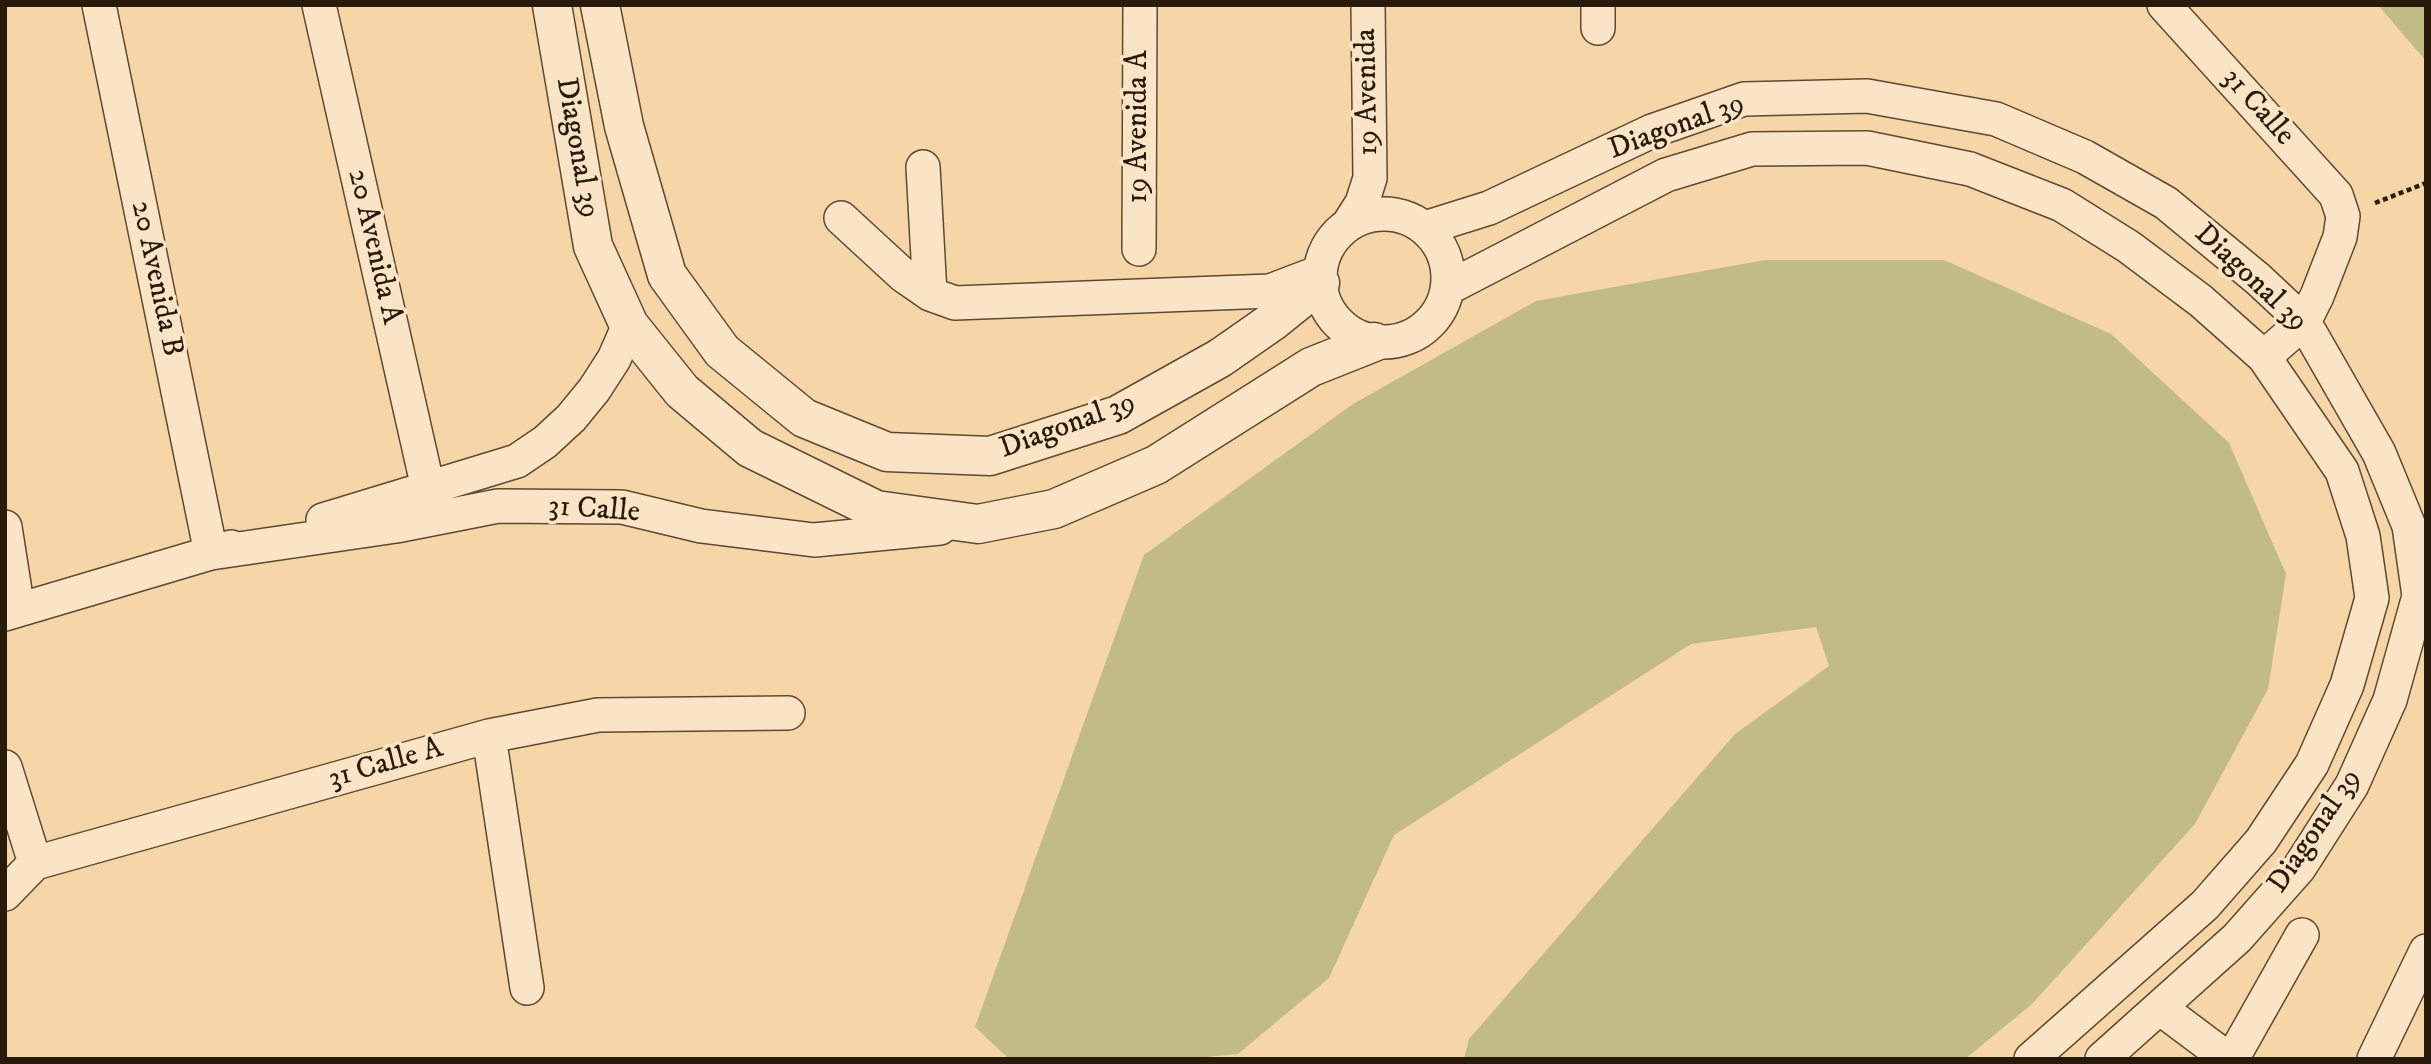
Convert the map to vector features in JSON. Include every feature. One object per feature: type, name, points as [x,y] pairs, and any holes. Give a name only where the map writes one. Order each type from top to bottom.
[{"type":"street","name":"20 Avenida B","points":[[99,5],[211,553]]},
{"type":"street","name":"20 Avenida A","points":[[318,5],[428,488]]},
{"type":"street","name":"Diagonal 39","points":[[552,5],[593,246],[629,325],[682,391],[750,448],[876,510],[978,524],[1054,509],[1156,465],[1311,367],[1374,342]]},
{"type":"street","name":"Diagonal 39","points":[[600,5],[624,127],[667,275],[722,351],[804,418],[887,452],[990,456],[1118,415],[1220,358],[1273,321],[1320,278]]},
{"type":"street","name":"19 Avenida A","points":[[1139,249],[1140,5]]},
{"type":"street","name":"19 Avenida","points":[[1348,225],[1362,203],[1370,178],[1368,5]]},
{"type":"street","name":"31 Calle","points":[[2164,5],[2336,195],[2343,216]]},
{"type":"street","name":"Diagonal 39","points":[[1425,228],[1489,208],[1652,131],[1744,99],[1867,96],[1996,119],[2085,157],[2166,203],[2258,279],[2304,322],[2379,453],[2409,526],[2422,596],[2390,700],[2352,785],[2299,868],[2237,938],[2102,1059]]},
{"type":"street","name":"Diagonal 39","points":[[1448,288],[1666,175],[1752,149],[1867,148],[1970,169],[2062,205],[2129,247],[2201,301],[2264,357],[2342,471],[2363,537],[2372,598],[2347,685],[2312,764],[2262,841],[2205,905],[2031,1059]]},
{"type":"street","points":[[923,167],[930,294]]},
{"type":"street","name":"19 Avenida","points":[[1370,178],[1379,199],[1393,214]]},
{"type":"street","points":[[1393,214],[1415,222],[1435,238],[1448,269],[1448,288],[1444,303],[1433,319],[1418,333],[1397,341],[1374,342],[1349,333],[1333,318],[1325,304],[1320,278],[1326,250],[1334,237],[1348,225],[1364,217],[1393,214]]},
{"type":"street","points":[[2264,357],[2304,322],[2340,237],[2343,216]]},
{"type":"street","points":[[841,218],[904,276],[930,294],[955,303],[1270,291],[1320,278]]},
{"type":"street","name":"31 Calle","points":[[12,612],[517,461],[545,442],[571,418],[614,359],[629,325]]},
{"type":"street","name":"31 Calle","points":[[211,553],[396,526],[498,506],[622,507],[701,526],[814,540],[978,524]]},
{"type":"street","points":[[5,527],[12,612]]},
{"type":"street","points":[[2372,598],[2422,596]]},
{"type":"street","name":"31 Calle A","points":[[35,863],[489,736],[598,715],[788,713]]},
{"type":"street","points":[[489,736],[527,988]]},
{"type":"street","points":[[5,767],[35,863],[5,894]]},
{"type":"street","points":[[2160,1008],[2230,1059],[2302,935]]},
{"type":"street","points":[[2374,1059],[2426,951]]},
{"type":"path","points":[[2343,216],[2426,183]]},
{"type":"shaded area","points":[[2378,5],[2426,5],[2426,61]]},
{"type":"shaded area","points":[[1765,260],[1944,260],[2111,334],[2229,443],[2286,574],[2268,689],[2195,824],[2032,1004],[1965,1059],[1464,1059],[1469,1039],[1735,734],[1829,666],[1816,627],[1691,644],[1394,835],[1329,978],[1238,1054],[1185,1059],[1009,1059],[975,1027],[1144,555],[1353,404],[1536,301]]}]
